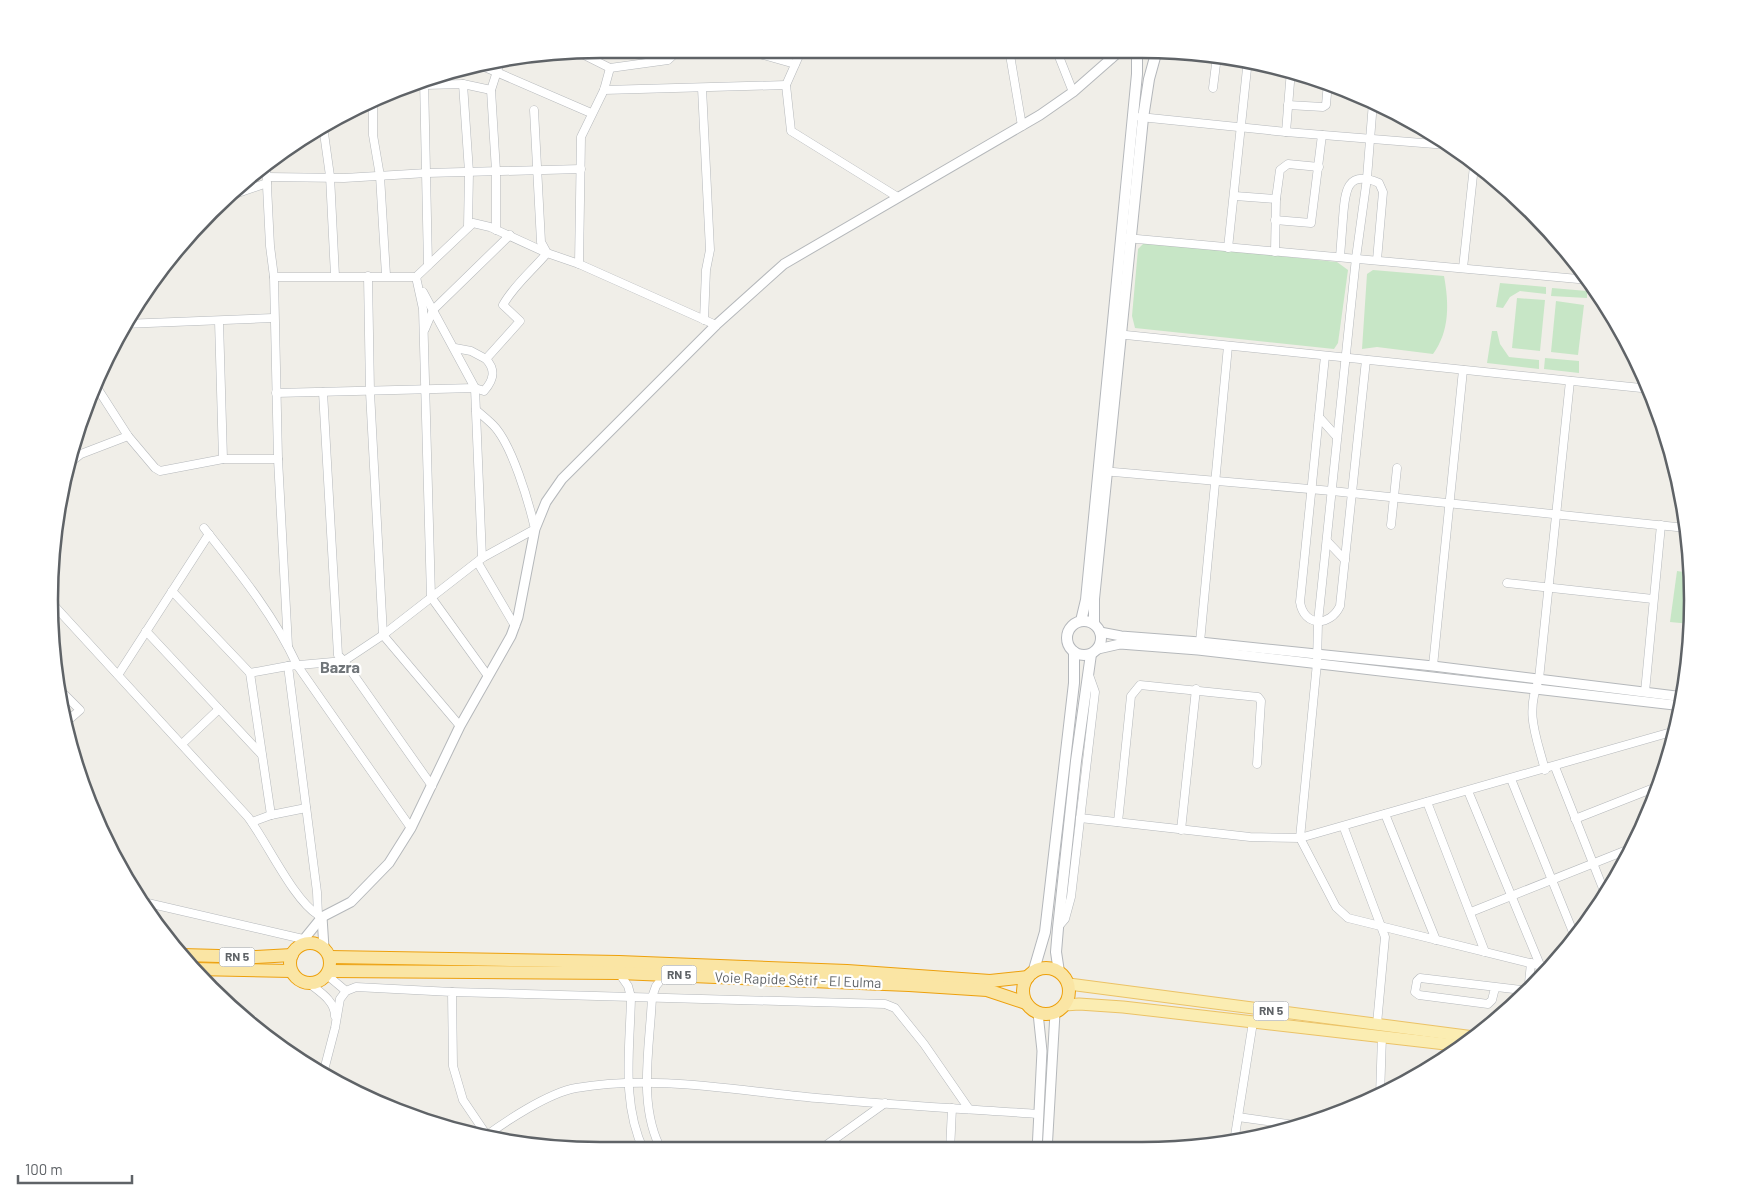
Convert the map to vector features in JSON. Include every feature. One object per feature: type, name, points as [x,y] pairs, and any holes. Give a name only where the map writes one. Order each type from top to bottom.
[{"type":"highway","name":"RN 5","points":[[191,956],[256,957],[297,948],[310,943],[327,953]]},
{"type":"highway","points":[[297,948],[291,971],[297,979],[310,984]]},
{"type":"highway","name":"Voie Rapide Sétif - El Eulma","points":[[327,953],[847,971],[990,981],[1030,975]]},
{"type":"highway","points":[[327,953],[328,973]]},
{"type":"highway","points":[[1046,968],[1059,972],[1068,984],[1068,999],[1060,1009],[1038,1013],[1026,1003],[1023,990],[1030,975],[1046,968]]},
{"type":"highway","name":"RN 5","points":[[202,969],[291,971]]},
{"type":"highway","name":"Voie Rapide Sétif - El Eulma","points":[[328,973],[619,973],[961,988],[987,990],[1026,1003]]},
{"type":"highway","name":"RN 5","points":[[310,984],[316,983],[328,973]]},
{"type":"main road","points":[[1059,972],[1056,952],[1058,928],[1087,671],[1094,651],[1101,640],[1097,628],[1094,599],[1111,334],[1126,238],[1138,117],[1137,58]]},
{"type":"main road","points":[[1138,117],[1154,58]]},
{"type":"main road","points":[[1081,621],[1086,600],[1122,334],[1126,238]]},
{"type":"main road","points":[[1081,621],[1097,628]]},
{"type":"main road","points":[[1081,621],[1073,625],[1068,633],[1067,643],[1074,652],[1082,655],[1094,651]]},
{"type":"main road","points":[[1030,975],[1045,932],[1074,682],[1074,652]]},
{"type":"main road","name":"RN 5","points":[[1068,984],[1464,1036]]},
{"type":"main road","name":"RN 5","points":[[1060,1009],[1079,1004],[1113,1006],[1450,1044]]},
{"type":"street","points":[[591,58],[610,68],[668,60],[670,58]]},
{"type":"street","points":[[774,58],[795,64]]},
{"type":"street","points":[[798,58],[786,86],[791,131],[896,196]]},
{"type":"street","points":[[1010,58],[1022,126]]},
{"type":"street","points":[[1060,58],[1073,92]]},
{"type":"street","points":[[152,905],[297,948],[320,916],[351,902],[389,863],[411,828],[460,726],[515,626],[535,529],[546,502],[562,479],[716,325],[784,264],[896,196],[1022,126],[1073,92],[1110,59]]},
{"type":"street","points":[[1213,88],[1216,63]]},
{"type":"street","points":[[496,230],[496,171],[491,90],[498,67]]},
{"type":"street","points":[[579,264],[581,137],[604,90],[610,68]]},
{"type":"street","points":[[1228,248],[1247,68]]},
{"type":"street","points":[[491,69],[592,113]]},
{"type":"street","points":[[1286,132],[1290,78]]},
{"type":"street","points":[[437,83],[463,84],[491,90]]},
{"type":"street","points":[[463,84],[470,172],[468,227]]},
{"type":"street","points":[[425,86],[428,265]]},
{"type":"street","points":[[604,90],[786,86]]},
{"type":"street","points":[[702,88],[710,250],[706,270],[704,320]]},
{"type":"street","points":[[1288,105],[1323,107],[1326,105],[1327,90]]},
{"type":"street","points":[[373,107],[373,135],[380,176],[386,275]]},
{"type":"street","points":[[1372,109],[1368,139],[1367,178],[1356,258],[1326,540],[1300,838],[1342,914],[1348,918],[1540,965]]},
{"type":"street","points":[[534,110],[541,242],[546,253]]},
{"type":"street","points":[[1138,117],[1435,144]]},
{"type":"street","points":[[324,133],[330,176],[335,276]]},
{"type":"street","points":[[1275,220],[1311,223],[1322,135]]},
{"type":"street","points":[[1275,252],[1276,199],[1279,173],[1283,166],[1288,164],[1319,167]]},
{"type":"street","points":[[245,190],[267,180],[330,176],[581,169]]},
{"type":"street","points":[[1463,268],[1473,171]]},
{"type":"street","points":[[266,173],[274,277],[273,318],[278,459],[288,646]]},
{"type":"street","points":[[1340,257],[1345,192],[1353,182],[1367,178],[1379,183],[1383,192],[1376,260]]},
{"type":"street","points":[[1234,196],[1276,199]]},
{"type":"street","points":[[274,277],[416,276],[473,223],[496,230],[546,253],[579,264],[716,325]]},
{"type":"street","points":[[423,333],[433,310],[510,236]]},
{"type":"street","points":[[1126,238],[1579,279]]},
{"type":"street","points":[[486,359],[520,321],[503,305],[510,292],[534,269],[546,253]]},
{"type":"street","points":[[368,276],[370,392],[383,635],[460,726]]},
{"type":"street","points":[[416,276],[423,308],[431,597],[488,676]]},
{"type":"street","points":[[420,288],[448,341],[455,348],[475,388],[480,560],[515,626]]},
{"type":"street","points":[[133,324],[273,318]]},
{"type":"street","points":[[219,321],[223,459]]},
{"type":"street","points":[[1111,334],[1641,388]]},
{"type":"street","points":[[1200,642],[1228,346]]},
{"type":"street","points":[[276,393],[475,388],[484,391],[494,374],[493,366],[486,359],[471,351],[455,348]]},
{"type":"street","points":[[1325,356],[1300,602],[1305,615],[1312,621],[1318,622],[1332,618],[1340,606],[1366,360]]},
{"type":"street","points":[[1432,666],[1462,370]]},
{"type":"street","points":[[1545,770],[1532,716],[1532,700],[1539,679],[1570,381]]},
{"type":"street","points":[[323,392],[335,646],[338,655],[432,786]]},
{"type":"street","points":[[98,394],[128,436],[155,468],[160,471],[223,459],[278,459]]},
{"type":"street","points":[[476,410],[495,426],[505,445],[527,494],[535,529]]},
{"type":"street","points":[[1319,417],[1337,437]]},
{"type":"street","points":[[77,458],[128,436]]},
{"type":"street","points":[[1391,524],[1397,468]]},
{"type":"street","points":[[1103,471],[1332,491],[1680,527]]},
{"type":"street","points":[[1645,692],[1661,525]]},
{"type":"street","points":[[250,673],[288,666],[344,661],[383,635],[480,560],[535,529]]},
{"type":"street","points":[[118,675],[172,590],[206,531],[240,573],[288,646],[297,665],[411,828]]},
{"type":"street","points":[[1326,540],[1345,560]]},
{"type":"street","points":[[1507,583],[1653,599]]},
{"type":"street","points":[[172,590],[250,673],[271,815]]},
{"type":"street","points":[[58,610],[252,822],[299,897],[307,908],[320,916]]},
{"type":"street","points":[[1097,628],[1120,636],[1200,642],[1535,688],[1674,705]]},
{"type":"street","points":[[146,631],[262,755]]},
{"type":"street","points":[[1094,651],[1125,644],[1432,666],[1676,695]]},
{"type":"street","points":[[288,666],[320,916],[327,953]]},
{"type":"street","points":[[1058,928],[1064,918],[1071,897],[1095,692],[1087,671]]},
{"type":"street","points":[[1118,822],[1131,696],[1135,689],[1140,686],[1196,689],[1258,697],[1261,701],[1257,764]]},
{"type":"street","points":[[1182,830],[1196,689]]},
{"type":"street","points":[[66,696],[80,710],[71,718]]},
{"type":"street","points":[[182,744],[219,709]]},
{"type":"street","points":[[1080,818],[1279,840],[1300,838],[1344,828],[1385,814],[1545,770],[1668,734]]},
{"type":"street","points":[[1555,767],[1602,886]]},
{"type":"street","points":[[1511,779],[1572,930]]},
{"type":"street","points":[[1575,819],[1650,790]]},
{"type":"street","points":[[1468,791],[1540,965]]},
{"type":"street","points":[[1427,802],[1485,952]]},
{"type":"street","points":[[252,822],[271,815],[306,808]]},
{"type":"street","points":[[1385,814],[1436,940]]},
{"type":"street","points":[[1344,828],[1385,936],[1377,1024]]},
{"type":"street","points":[[1470,912],[1623,852]]},
{"type":"street","points":[[1530,979],[1532,963]]},
{"type":"street","points":[[328,973],[346,991]]},
{"type":"street","points":[[619,973],[628,986],[631,997],[629,1083],[631,1116],[641,1142]]},
{"type":"street","points":[[658,1142],[650,1123],[648,1083],[652,998],[656,986],[665,975]]},
{"type":"street","points":[[1495,988],[1492,1000],[1488,1004],[1419,995],[1416,992],[1417,981],[1420,978],[1519,991]]},
{"type":"street","points":[[310,984],[328,999],[335,1010],[335,1028]]},
{"type":"street","points":[[325,1067],[340,999],[346,991],[356,987],[452,992],[885,1004],[895,1008],[924,1044],[969,1109]]},
{"type":"street","points":[[452,992],[453,1066],[462,1100],[481,1129]]},
{"type":"street","points":[[1048,1142],[1060,1009]]},
{"type":"street","points":[[1038,1013],[1042,1051],[1038,1142]]},
{"type":"street","points":[[1235,1134],[1252,1022]]},
{"type":"street","points":[[1380,1088],[1382,1036]]},
{"type":"street","points":[[495,1132],[534,1106],[574,1088],[629,1083],[717,1087],[817,1098],[1039,1114]]},
{"type":"street","points":[[831,1142],[886,1103]]},
{"type":"street","points":[[950,1142],[952,1108]]},
{"type":"street","points":[[1238,1117],[1284,1123]]},
{"type":"green space","points":[[1145,242],[1337,262],[1348,270],[1338,343],[1334,349],[1135,328],[1132,316],[1138,249]]},
{"type":"green space","points":[[1373,270],[1444,276],[1447,316],[1443,336],[1433,354],[1377,347],[1362,349],[1367,274]]},
{"type":"green space","points":[[1500,283],[1546,287],[1546,294],[1520,291],[1510,297],[1503,308],[1496,307]]},
{"type":"green space","points":[[1552,288],[1587,291],[1587,298],[1551,296]]},
{"type":"green space","points":[[1517,298],[1545,300],[1540,351],[1512,348]]},
{"type":"green space","points":[[1556,301],[1584,305],[1578,355],[1551,352]]},
{"type":"green space","points":[[1492,331],[1497,331],[1500,344],[1509,357],[1539,360],[1539,369],[1487,363]]},
{"type":"green space","points":[[1545,358],[1579,361],[1579,373],[1544,369]]},
{"type":"green space","points":[[1677,571],[1683,572],[1683,623],[1670,622]]},
{"type":"district","name":"Bazra","points":[[340,667]]}]
